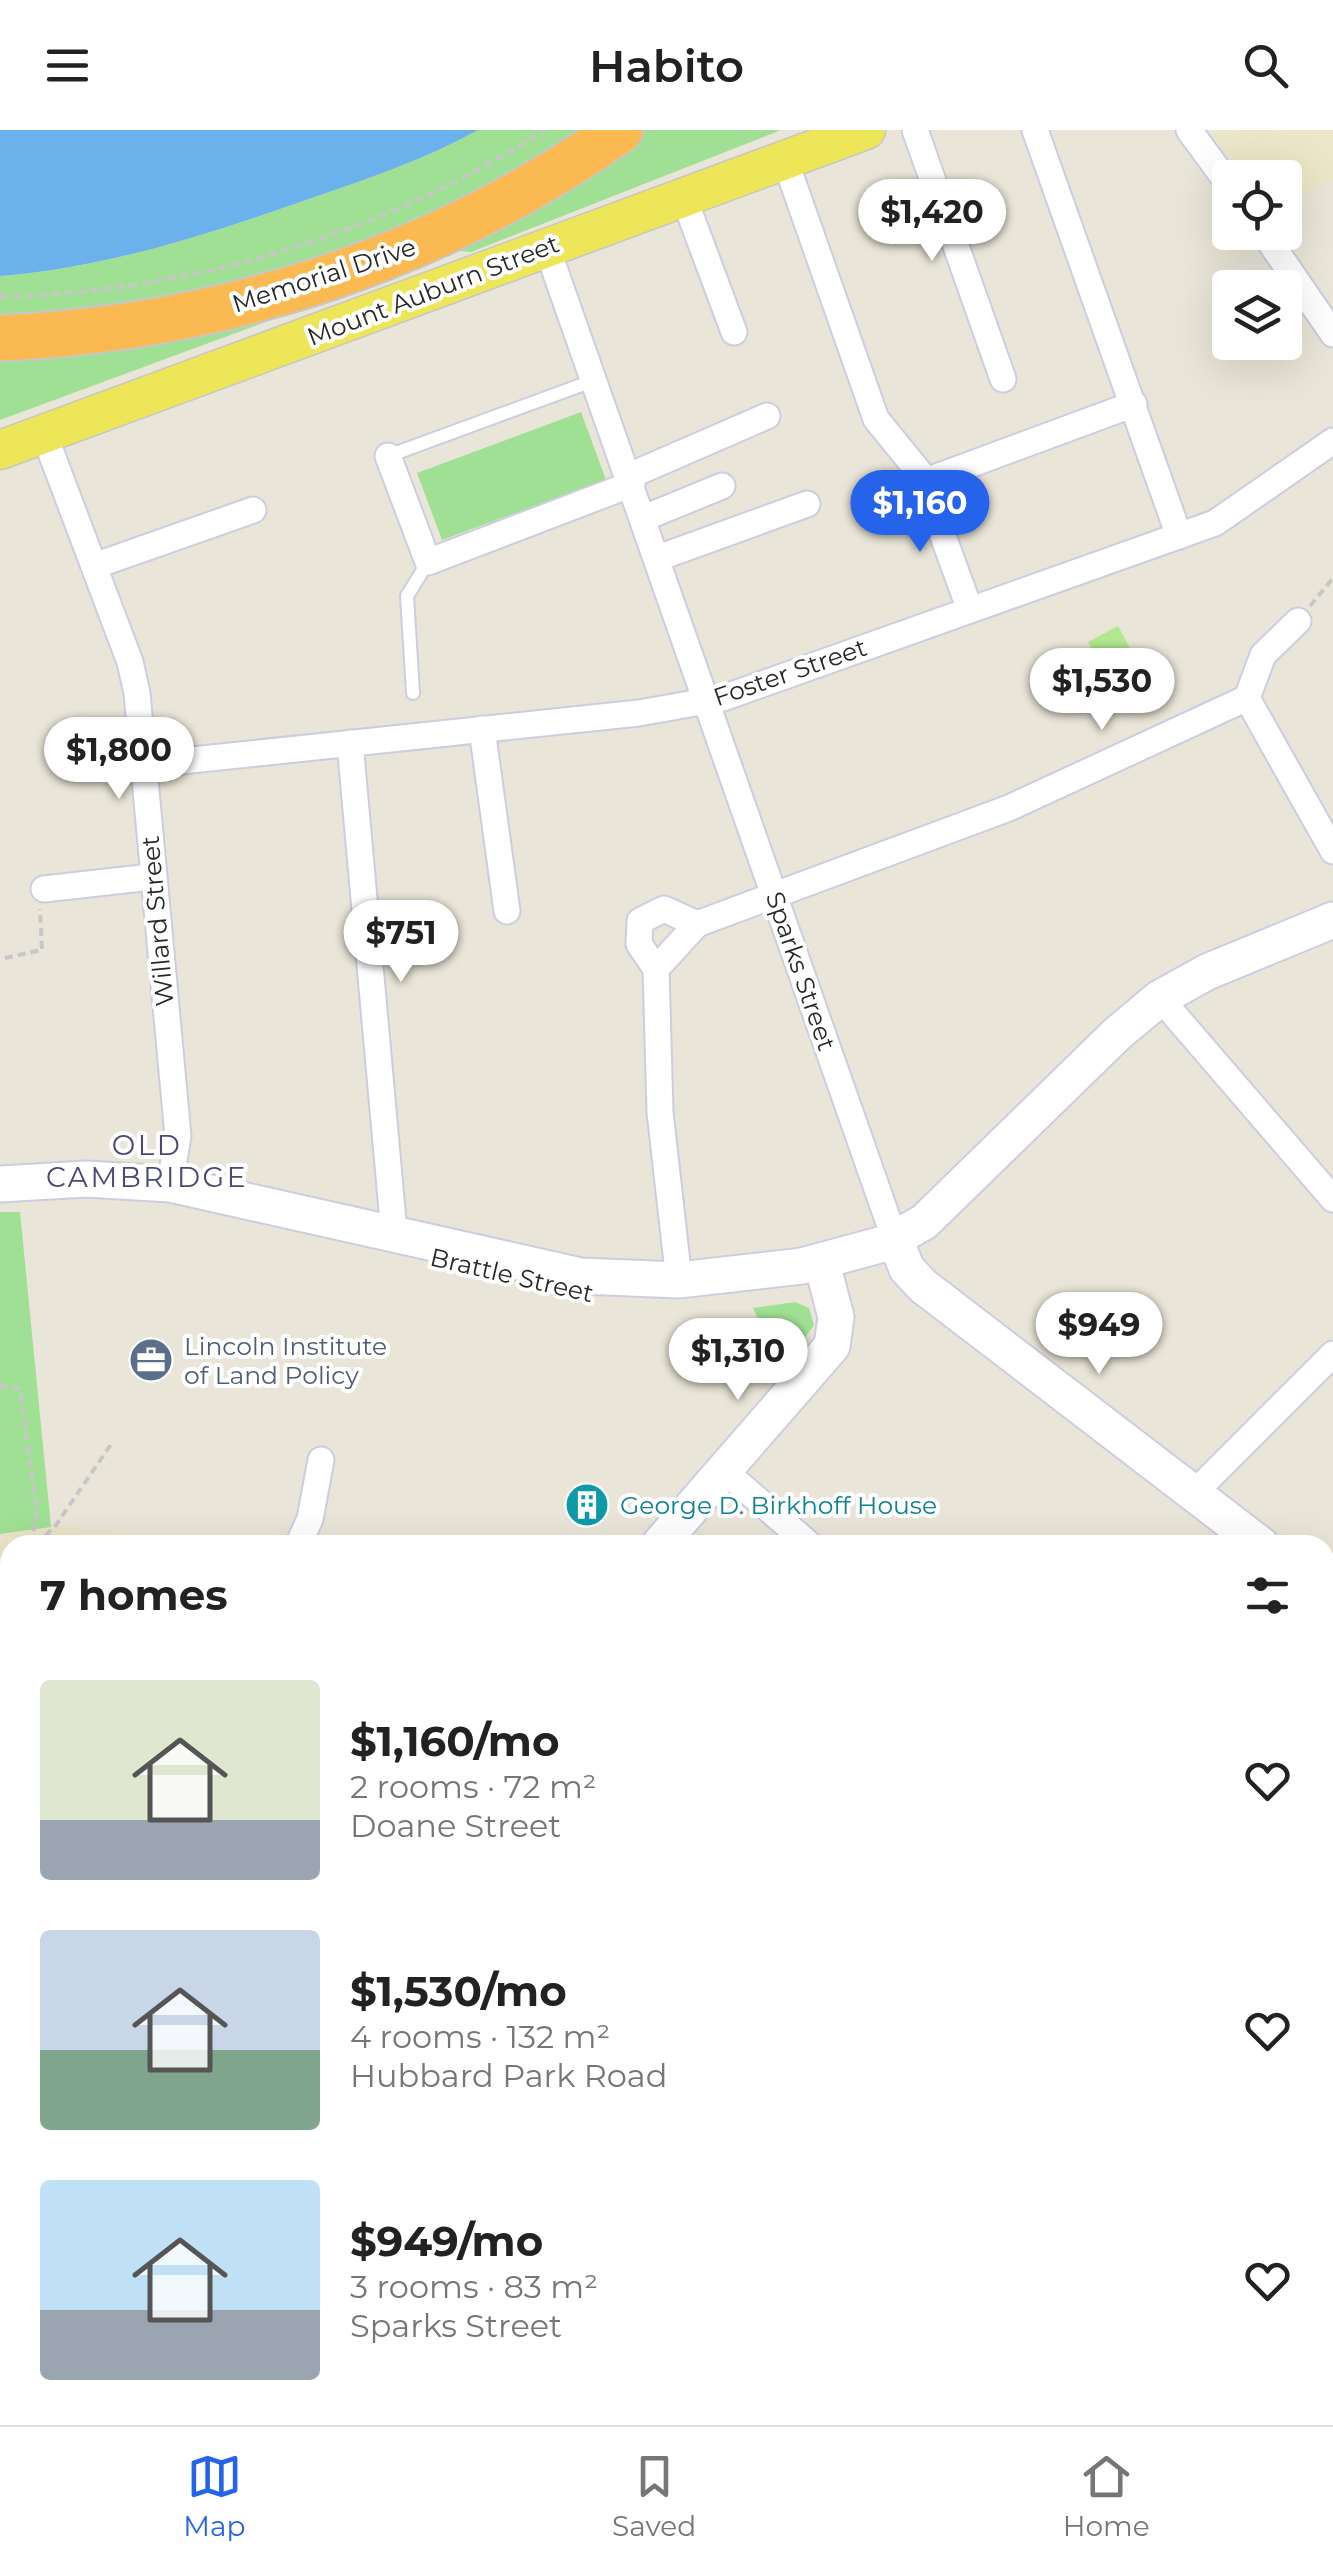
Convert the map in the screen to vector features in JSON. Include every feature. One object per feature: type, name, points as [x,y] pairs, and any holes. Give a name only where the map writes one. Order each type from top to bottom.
[{"type":"highway","name":"Memorial Drive","points":[[0,338],[154,322],[313,284],[478,216],[620,130]]},
{"type":"main road","name":"Mount Auburn Street","points":[[0,450],[866,130]]},
{"type":"main road","name":"Brattle Street","points":[[0,1184],[86,1179],[170,1184],[581,1276],[679,1280],[822,1263],[894,1240],[924,1222],[1118,1033],[1160,998],[1208,972],[1333,920]]},
{"type":"main road","name":"Sparks Street","points":[[894,1240],[908,1272],[923,1286],[1249,1535]]},
{"type":"main road","points":[[667,1535],[836,1337],[834,1305],[822,1263]]},
{"type":"street","points":[[915,130],[1003,380]]},
{"type":"street","points":[[1035,130],[1179,536]]},
{"type":"street","points":[[1189,130],[1212,161]]},
{"type":"street","points":[[784,160],[876,419],[916,467],[970,610]]},
{"type":"street","points":[[684,198],[734,332]]},
{"type":"street","name":"Sparks Street","points":[[547,248],[894,1240]]},
{"type":"street","points":[[1275,250],[1333,334]]},
{"type":"street","points":[[922,482],[1134,404]]},
{"type":"street","points":[[388,456],[428,562],[630,480],[767,416]]},
{"type":"street","name":"Willard Street","points":[[44,434],[133,672],[178,1136],[170,1184]]},
{"type":"street","name":"Foster Street","points":[[144,765],[706,702],[1232,514],[1333,441]]},
{"type":"street","points":[[644,518],[722,486]]},
{"type":"street","points":[[658,558],[807,504]]},
{"type":"street","points":[[94,566],[253,510]]},
{"type":"street","points":[[656,969],[697,924],[896,854],[1008,808],[1247,698],[1263,655],[1298,621]]},
{"type":"street","points":[[1247,698],[1333,851]]},
{"type":"street","points":[[482,729],[507,910]]},
{"type":"street","points":[[350,743],[394,1232]]},
{"type":"street","points":[[44,888],[151,877]]},
{"type":"street","points":[[679,1280],[660,1112],[656,969],[638,944],[640,921],[664,909],[697,924]]},
{"type":"street","points":[[1160,998],[1333,1199]]},
{"type":"street","points":[[1196,1491],[1333,1354]]},
{"type":"street","points":[[303,1535],[310,1519],[321,1460]]},
{"type":"street","points":[[722,1470],[798,1535]]},
{"type":"lane","points":[[388,456],[595,380]]},
{"type":"lane","points":[[413,693],[406,596],[428,562]]},
{"type":"path","points":[[0,297],[134,287],[273,254],[407,204],[545,130]]},
{"type":"path","points":[[1298,621],[1333,578]]},
{"type":"path","points":[[5,958],[42,950],[39,889],[44,888]]},
{"type":"path","points":[[0,1385],[20,1388],[37,1512],[35,1535]]},
{"type":"path","points":[[46,1535],[56,1526],[112,1442]]},
{"type":"shaded area","points":[[1220,130],[1333,130],[1333,181],[1302,194],[1302,160],[1232,160],[1213,135]]},
{"type":"shaded area","points":[[59,1527],[155,1535],[0,1535]]},
{"type":"green space","points":[[478,130],[781,130],[471,252],[458,251],[0,420],[0,276],[80,265],[195,237],[374,176]]},
{"type":"green space","points":[[581,412],[606,480],[442,540],[417,473]]},
{"type":"green space","points":[[1118,626],[1152,690],[1122,705],[1088,642]]},
{"type":"green space","points":[[0,1212],[20,1212],[51,1527],[0,1534]]},
{"type":"green space","points":[[795,1302],[809,1308],[814,1325],[781,1369],[753,1308]]},
{"type":"water","points":[[0,130],[478,130],[374,176],[195,237],[80,265],[0,276]]},
{"type":"place","name":"Lincoln Institute of Land Policy","points":[[151,1360]]},
{"type":"place","name":"George D. Birkhoff House","points":[[587,1505]]},
{"type":"district","name":"OLD CAMBRIDGE","points":[[147,1161]]}]
